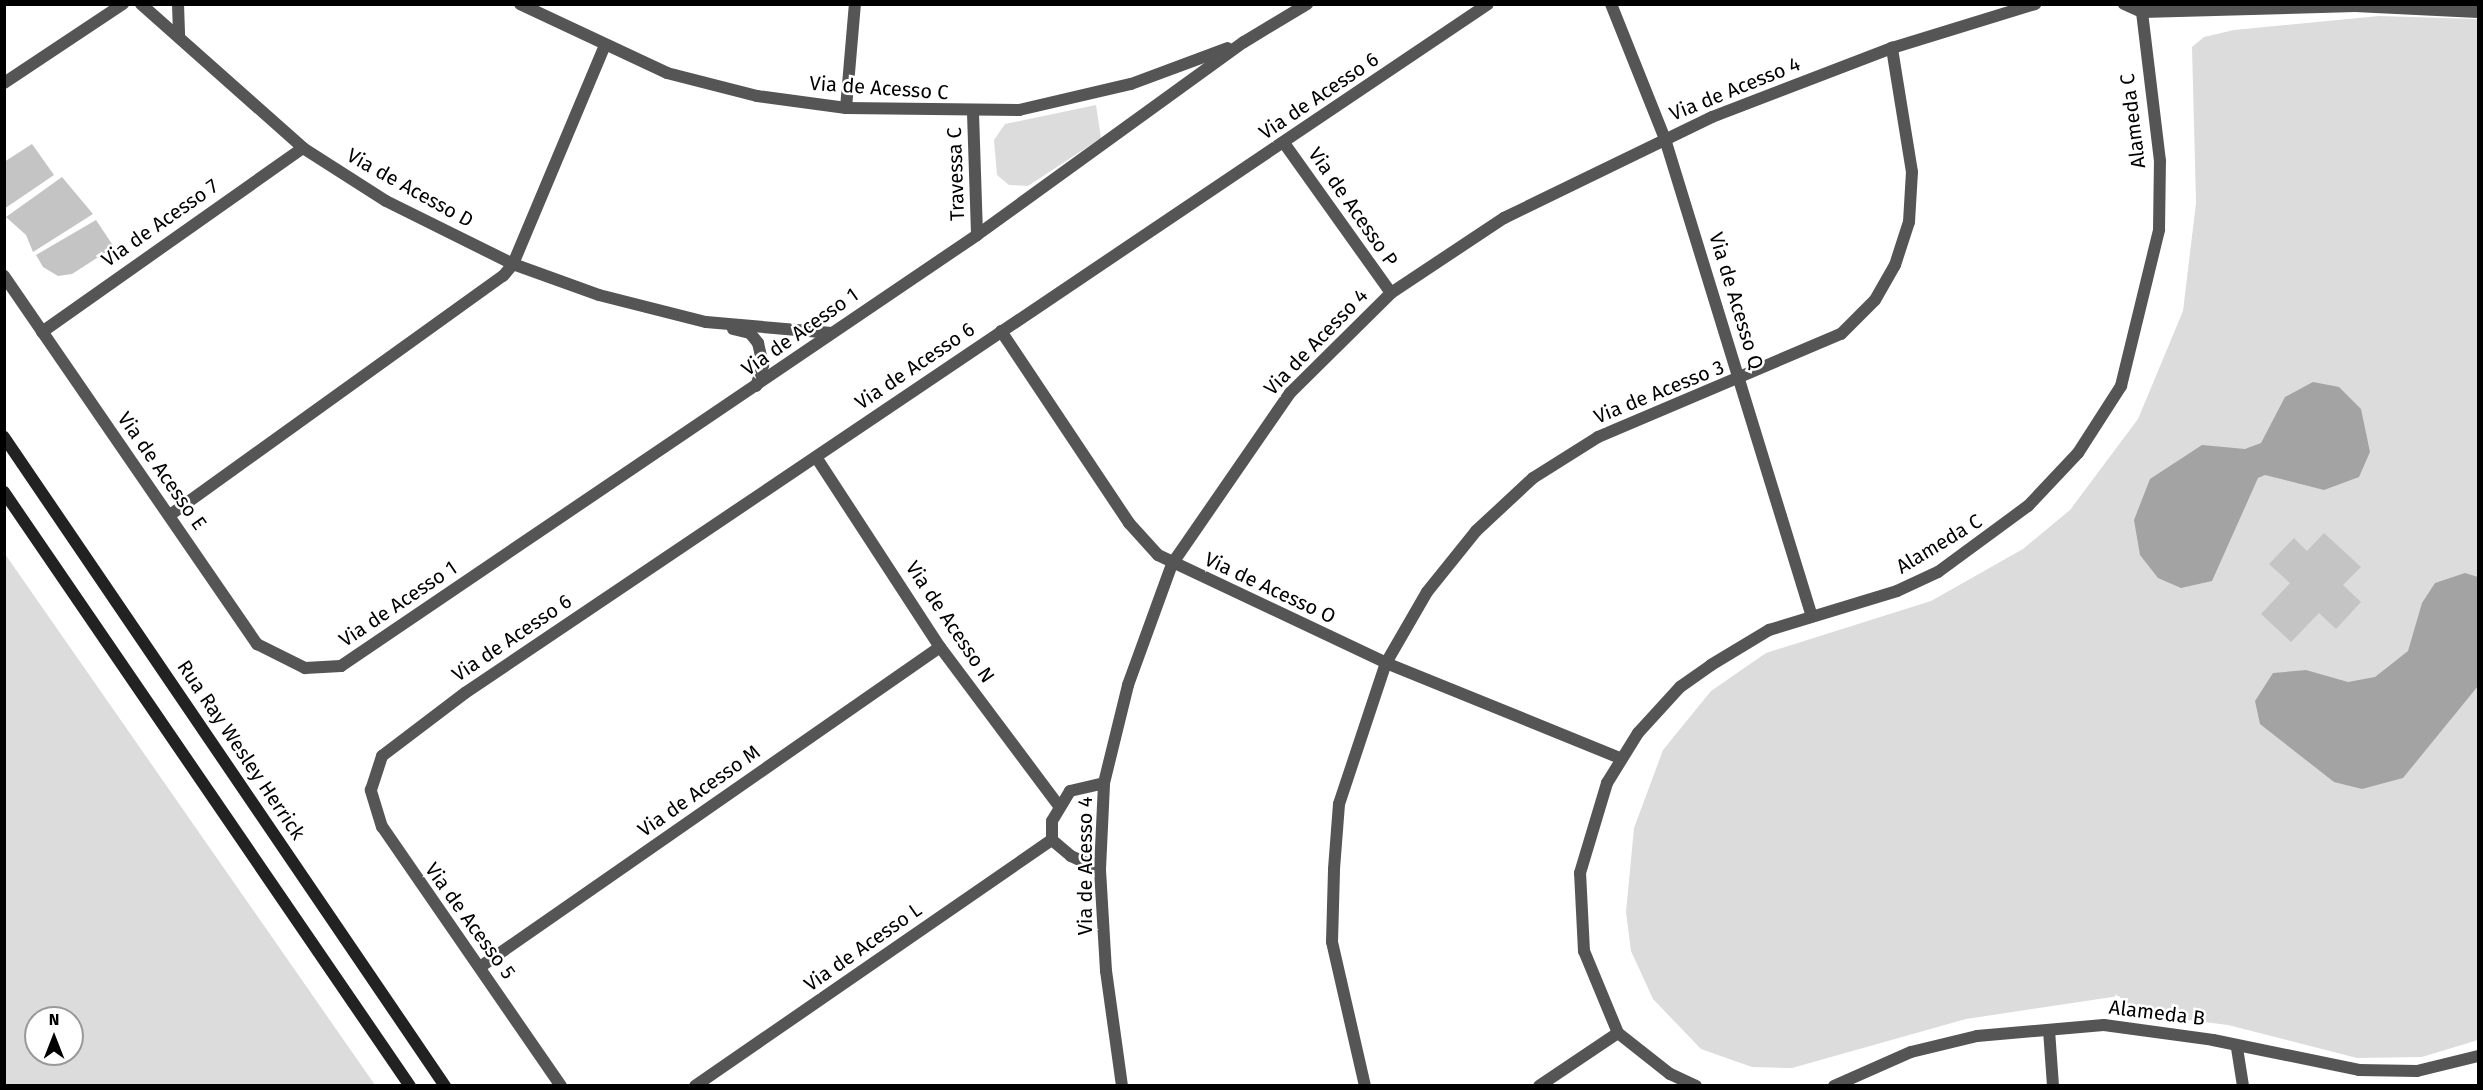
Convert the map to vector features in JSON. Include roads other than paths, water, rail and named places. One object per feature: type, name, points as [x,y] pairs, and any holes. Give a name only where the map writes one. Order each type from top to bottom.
[{"type":"street","points":[[4,83],[123,4]]},
{"type":"street","name":"Via de Acesso D","points":[[141,4],[303,148],[386,201],[513,264],[599,295],[750,333],[758,344],[763,365],[756,386]]},
{"type":"street","points":[[178,4],[179,36]]},
{"type":"street","name":"Via de Acesso C","points":[[520,4],[604,48],[667,73],[757,96],[846,108],[974,113],[1019,110],[1131,84],[1244,42]]},
{"type":"street","points":[[846,108],[855,4]]},
{"type":"street","name":"Via de Acesso 1","points":[[305,668],[341,666],[977,235],[1244,42],[1307,4]]},
{"type":"street","name":"Via de Acesso 6","points":[[376,772],[382,756],[465,693],[1488,4]]},
{"type":"street","name":"Via de Acesso Q","points":[[1611,4],[1665,138],[1811,614]]},
{"type":"street","name":"Via de Acesso 4","points":[[1122,1086],[1106,971],[1100,868],[1104,783],[1128,685],[1172,564],[1290,393],[1391,293],[1504,218],[1665,138],[1892,48],[2035,4]]},
{"type":"street","points":[[2124,4],[2142,12],[2355,5],[2427,6],[2478,12]]},
{"type":"street","name":"Alameda C","points":[[1618,1034],[1596,990],[1579,912],[1580,873],[1620,758],[1680,687],[1743,642],[1811,614],[1897,591],[1975,549],[2028,506],[2078,453],[2121,386],[2159,230],[2160,161],[2142,12]]},
{"type":"street","points":[[170,515],[488,290],[513,264],[604,48]]},
{"type":"street","name":"Via de Acesso 3","points":[[1365,1086],[1332,942],[1334,869],[1340,804],[1386,663],[1448,566],[1476,531],[1533,478],[1598,438],[1740,380],[1841,334],[1875,300],[1895,266],[1908,222],[1912,172],[1892,48]]},
{"type":"street","name":"Travessa C","points":[[974,113],[977,235]]},
{"type":"street","name":"Via de Acesso P","points":[[1284,143],[1391,293]]},
{"type":"street","name":"Via de Acesso 7","points":[[42,332],[303,148]]},
{"type":"street","name":"Via de Acesso E","points":[[4,276],[170,515],[256,644],[305,668]]},
{"type":"street","name":"Via de Acesso D","points":[[706,322],[831,333]]},
{"type":"street","name":"Via de Acesso O","points":[[1001,331],[1129,523],[1150,549],[1172,564],[1386,663],[1620,758]]},
{"type":"street","name":"Rua Ray Wesley Herrick","points":[[4,436],[445,1086]]},
{"type":"street","name":"Via de Acesso N","points":[[816,457],[940,647],[1058,805]]},
{"type":"street","points":[[4,492],[410,1086]]},
{"type":"street","name":"Via de Acesso M","points":[[480,967],[940,647]]},
{"type":"street","name":"Via de Acesso 5","points":[[376,772],[373,810],[382,827],[561,1086]]},
{"type":"street","points":[[1100,868],[1071,856],[1052,840],[1058,805],[1070,791],[1104,783]]},
{"type":"street","name":"Via de Acesso L","points":[[695,1086],[1052,840]]},
{"type":"street","name":"Alameda B","points":[[1834,1086],[1853,1082],[1911,1052],[1977,1036],[2049,1030],[2143,1028],[2359,1070],[2417,1071],[2478,1056]]},
{"type":"street","points":[[2049,1030],[2053,1086]]},
{"type":"street","points":[[1539,1086],[1618,1034],[1670,1074],[1696,1086]]},
{"type":"street","points":[[2237,1048],[2243,1086]]}]
